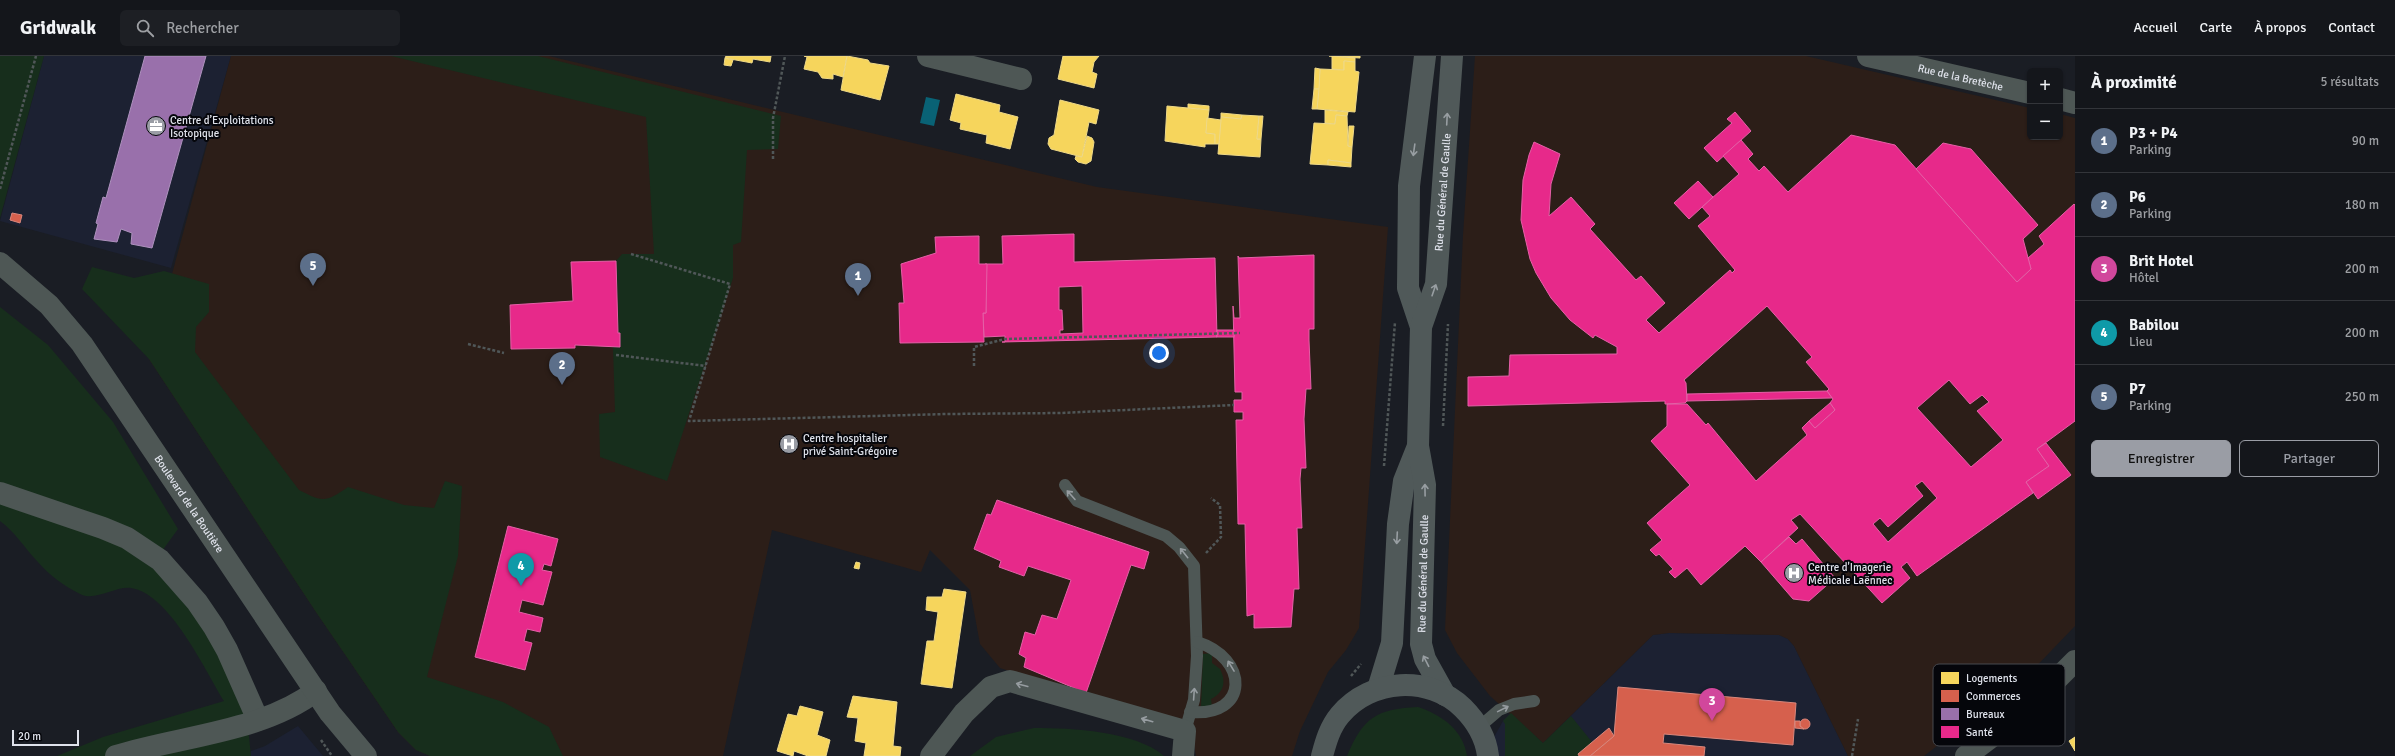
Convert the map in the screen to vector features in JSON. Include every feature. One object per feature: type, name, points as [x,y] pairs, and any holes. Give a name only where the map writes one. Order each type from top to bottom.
[{"type":"main road","name":"Rue du Général de Gaulle","points":[[1421,327],[1408,288],[1409,186],[1425,56]]},
{"type":"main road","name":"Rue du Général de Gaulle","points":[[1445,695],[1425,659],[1421,644],[1425,485],[1418,446],[1421,327],[1436,284],[1452,56]]},
{"type":"main road","name":"Rue du Général de Gaulle","points":[[1378,689],[1392,643],[1398,524],[1404,481],[1418,446]]},
{"type":"main road","points":[[1322,756],[1331,728],[1340,715],[1351,704],[1378,689],[1395,685],[1412,685],[1429,688],[1445,695],[1468,714],[1478,728],[1488,756]]},
{"type":"street","points":[[928,56],[1021,79]]},
{"type":"street","name":"Rue de la Bretèche","points":[[1868,56],[2027,92]]},
{"type":"street","points":[[2063,100],[2075,103]]},
{"type":"street","name":"Boulevard de la Boutière","points":[[0,263],[49,305],[82,344],[316,691],[346,734],[366,756]]},
{"type":"street","points":[[0,493],[103,528],[127,538],[160,560],[197,602],[214,627],[227,650],[258,720]]},
{"type":"street","points":[[2065,671],[2075,661]]},
{"type":"street","points":[[931,756],[964,713],[991,687],[1010,681],[1187,722],[1183,756]]},
{"type":"street","points":[[116,756],[258,720],[300,703],[316,691]]},
{"type":"street","points":[[1966,756],[1980,746]]},
{"type":"lane","points":[[1065,485],[1077,501],[1166,536],[1179,547],[1194,566],[1197,642],[1194,700],[1187,722]]},
{"type":"lane","points":[[1187,722],[1216,710],[1231,700],[1236,688],[1236,677],[1232,666],[1224,656],[1197,642]]},
{"type":"lane","points":[[1478,728],[1499,710],[1514,704],[1534,701]]},
{"type":"path","points":[[0,190],[36,56]]},
{"type":"path","points":[[773,158],[773,118],[786,56]]},
{"type":"path","points":[[631,254],[730,284],[689,421],[947,414],[1068,413],[1234,405]]},
{"type":"path","points":[[1442,433],[1448,321]]},
{"type":"path","points":[[974,366],[974,347],[1005,339],[1240,333]]},
{"type":"path","points":[[468,344],[504,353]]},
{"type":"path","points":[[616,355],[706,366]]},
{"type":"path","points":[[1194,566],[1221,537],[1220,505],[1211,498]]},
{"type":"path","points":[[1348,678],[1363,662]]},
{"type":"path","points":[[1852,756],[1858,719]]},
{"type":"shaded area","points":[[44,56],[231,56],[171,268],[0,221]]},
{"type":"shaded area","name":"Centre hospitalier privé Saint-Grégoire","points":[[231,56],[549,56],[1097,187],[1388,227],[1359,628],[1346,650],[1328,672],[1300,731],[1292,756],[1196,756],[1191,729],[1000,668],[980,644],[970,590],[930,550],[921,572],[772,530],[723,756],[430,756],[416,750],[398,732],[316,612],[149,359]]},
{"type":"shaded area","points":[[1475,56],[1806,56],[2027,107],[2027,140],[2063,140],[2063,115],[2075,118],[2075,626],[2038,664],[1933,664],[1933,746],[1937,746],[1924,756],[1848,756],[1794,646],[1788,639],[1779,635],[1669,633],[1653,635],[1543,743],[1490,696],[1457,653],[1445,630],[1463,235]]},
{"type":"shaded area","points":[[1669,633],[1779,635],[1788,639],[1794,646],[1848,756],[1494,756],[1494,737],[1503,721],[1511,713],[1543,743],[1653,635]]},
{"type":"shaded area","points":[[298,726],[323,756],[251,756],[251,751],[265,746]]},
{"type":"green space","points":[[0,56],[44,56],[0,218]]},
{"type":"green space","points":[[391,56],[538,56],[781,116],[778,149],[747,150],[741,242],[733,245],[733,278],[667,481],[600,457],[599,414],[615,412],[613,347],[620,347],[620,333],[618,333],[616,261],[622,254],[654,254],[646,117]]},
{"type":"green space","points":[[92,267],[134,278],[164,271],[209,284],[209,312],[196,327],[195,352],[299,490],[319,499],[324,499],[334,496],[348,487],[404,505],[434,508],[445,481],[462,486],[458,556],[427,677],[503,702],[549,727],[563,756],[430,756],[416,750],[398,732],[316,612],[149,359],[82,289]]},
{"type":"green space","points":[[0,307],[48,345],[113,422],[178,529],[162,551],[209,625],[244,688],[251,756],[57,756],[103,737],[224,701],[185,635],[159,603],[145,593],[131,588],[118,589],[92,596],[80,594],[63,584],[47,571],[32,556],[15,535],[0,521]]},
{"type":"green space","points":[[1212,653],[1212,663],[1220,669],[1222,673],[1223,686],[1222,690],[1211,699],[1212,707],[1201,707],[1203,654]]},
{"type":"green space","points":[[1418,707],[1443,719],[1456,731],[1465,747],[1467,756],[1347,756],[1359,732],[1373,718],[1392,710]]},
{"type":"green space","points":[[1511,713],[1543,743],[1571,716],[1592,742],[1578,754],[1579,756],[1505,756],[1505,724],[1503,721]]},
{"type":"green space","points":[[1034,728],[1084,730],[1120,736],[1137,741],[1164,756],[970,756],[996,737]]},
{"type":"water","points":[[926,97],[940,100],[934,126],[920,123]]},
{"type":"building: Logements","points":[[726,56],[771,56],[770,62],[753,59],[752,63],[725,58]]},
{"type":"building: Logements","points":[[804,56],[847,56],[843,77],[833,74],[833,79],[822,78],[818,72],[804,69],[807,57]]},
{"type":"building: Logements","points":[[847,56],[868,60],[870,63],[889,66],[880,100],[841,90]]},
{"type":"building: Logements","points":[[1063,56],[1099,56],[1094,62],[1092,72],[1097,74],[1094,88],[1058,79]]},
{"type":"building: Logements","points":[[1329,56],[1360,56],[1360,58]]},
{"type":"building: Logements","points":[[1332,56],[1355,58],[1355,62],[1344,61],[1344,70],[1332,69]]},
{"type":"building: Logements","points":[[725,58],[733,60],[731,66],[724,65]]},
{"type":"building: Logements","points":[[1344,61],[1355,62],[1355,71],[1359,72],[1355,112],[1317,109],[1320,69],[1344,70]]},
{"type":"building: Logements","points":[[1315,68],[1320,69],[1319,89],[1314,89]]},
{"type":"building: Logements","points":[[1314,89],[1319,89],[1317,109],[1312,109]]},
{"type":"building: Logements","points":[[956,94],[1000,105],[999,112],[1018,117],[1010,149],[986,143],[987,135],[960,129],[961,123],[950,120]]},
{"type":"building: Logements","points":[[1060,100],[1099,110],[1096,124],[1089,122],[1082,157],[1051,149],[1048,144],[1049,138],[1054,135]]},
{"type":"building: Logements","points":[[1188,104],[1209,106],[1209,110],[1188,108]]},
{"type":"building: Logements","points":[[1167,106],[1209,110],[1206,133],[1215,134],[1215,144],[1205,144],[1205,147],[1165,141]]},
{"type":"building: Logements","points":[[1325,110],[1348,112],[1347,116],[1336,115],[1335,124],[1325,123]]},
{"type":"building: Logements","points":[[1221,113],[1242,115],[1241,119],[1221,117]]},
{"type":"building: Logements","points":[[1242,115],[1259,116],[1257,139],[1261,139],[1260,157],[1218,154],[1221,117],[1241,119]]},
{"type":"building: Logements","points":[[1336,115],[1347,116],[1348,146],[1352,147],[1351,163],[1328,160],[1328,165],[1310,164],[1314,123],[1335,124]]},
{"type":"building: Logements","points":[[1259,116],[1263,116],[1261,139],[1257,139]]},
{"type":"building: Logements","points":[[1207,118],[1221,120],[1219,144],[1215,144],[1215,134],[1206,133]]},
{"type":"building: Logements","points":[[1349,126],[1354,126],[1352,147],[1348,146]]},
{"type":"building: Logements","points":[[1087,136],[1092,138],[1094,142],[1091,161],[1086,164],[1078,162],[1075,159],[1076,156],[1082,157]]},
{"type":"building: Logements","points":[[1328,160],[1351,163],[1351,167],[1328,165]]},
{"type":"building: Logements","points":[[856,562],[860,563],[859,569],[854,568]]},
{"type":"building: Logements","points":[[944,589],[966,592],[952,688],[921,684],[927,641],[934,641],[938,612],[926,610],[927,597],[942,597]]},
{"type":"building: Logements","points":[[853,696],[897,702],[893,746],[901,747],[900,756],[864,756],[866,743],[855,741],[858,718],[847,717]]},
{"type":"building: Logements","points":[[800,706],[823,712],[817,735],[830,740],[826,756],[808,756],[794,751],[793,756],[777,751],[788,714],[797,716]]},
{"type":"building: Logements","points":[[2075,737],[2075,751],[2069,741]]},
{"type":"building: Commerces","points":[[12,213],[22,215],[20,223],[10,220]]},
{"type":"building: Commerces","points":[[1618,687],[1796,703],[1793,745],[1664,734],[1663,743],[1705,747],[1704,756],[1590,756],[1614,736]]},
{"type":"building: Commerces","points":[[1803,719],[1807,719],[1809,720],[1809,728],[1803,729],[1800,726],[1800,722]]},
{"type":"building: Commerces","points":[[1795,721],[1800,721],[1800,726],[1804,729],[1795,728]]},
{"type":"building: Commerces","points":[[1609,728],[1614,736],[1590,756],[1579,756],[1578,754]]},
{"type":"building: Bureaux","name":"Centre d’Exploitations Isotopique","points":[[145,56],[206,56],[152,248],[131,244],[132,233],[121,229],[117,242],[94,239],[98,224],[96,223],[103,197],[106,198]]},
{"type":"building: Santé","points":[[1735,112],[1751,131],[1717,162],[1704,148],[1732,123],[1727,119]]},
{"type":"building: Santé","points":[[1851,135],[1895,145],[2017,282],[2031,269],[2028,258],[2044,244],[2039,236],[2074,204],[2075,205],[2075,421],[2037,449],[2049,466],[2026,482],[2033,493],[1917,576],[1907,562],[1901,567],[1910,578],[1882,603],[1800,514],[1791,520],[1798,528],[1761,562],[1745,546],[1701,585],[1687,568],[1675,578],[1669,572],[1673,569],[1659,554],[1656,556],[1650,550],[1662,540],[1647,523],[1690,485],[1651,441],[1667,426],[1667,404],[1687,404],[1706,425],[1708,423],[1756,481],[1807,435],[1802,428],[1809,421],[1815,428],[1835,410],[1830,403],[1833,399],[1827,391],[1829,389],[1806,362],[1812,357],[1767,306],[1684,380],[1686,383],[1687,401],[1685,403],[1665,404],[1665,401],[1468,406],[1468,377],[1509,376],[1510,355],[1617,354],[1617,347],[1595,335],[1593,338],[1570,320],[1551,298],[1536,273],[1530,259],[1521,220],[1523,180],[1534,142],[1560,154],[1551,184],[1549,216],[1571,197],[1595,224],[1590,229],[1636,280],[1641,276],[1665,303],[1646,320],[1659,333],[1730,270],[1732,273],[1735,270],[1698,226],[1710,216],[1702,207],[1739,174],[1723,156],[1741,140],[1753,154],[1748,159],[1759,171],[1764,166],[1788,192]],"holes":[[[1949,380],[1970,404],[1982,395],[1989,402],[1977,411],[2003,440],[1971,467],[1917,408]],[[1922,481],[1937,498],[1888,542],[1873,524],[1880,518],[1888,527],[1923,496],[1915,486]]]},
{"type":"building: Santé","points":[[1943,143],[1971,149],[2038,225],[2023,239],[2031,269],[2017,282],[1916,169]]},
{"type":"building: Santé","points":[[1698,181],[1713,197],[1689,219],[1674,203]]},
{"type":"building: Santé","points":[[1074,234],[1074,262],[1215,258],[1217,337],[1005,342],[1005,336],[984,337],[983,313],[986,313],[985,264],[1003,264],[1002,236]],"holes":[[[1082,286],[1083,333],[1060,334],[1060,330],[1063,330],[1062,310],[1059,310],[1059,287]]]},
{"type":"building: Santé","points":[[979,236],[979,264],[987,264],[986,313],[983,313],[984,342],[900,343],[899,303],[904,303],[901,264],[936,253],[935,237]]},
{"type":"building: Santé","points":[[1314,255],[1314,329],[1309,329],[1311,389],[1306,389],[1304,419],[1306,468],[1301,468],[1300,479],[1302,528],[1297,528],[1299,589],[1294,589],[1291,627],[1254,628],[1254,614],[1247,616],[1245,524],[1238,524],[1236,420],[1243,420],[1243,412],[1234,412],[1234,400],[1242,400],[1242,392],[1235,392],[1233,306],[1234,318],[1240,318],[1238,256],[1239,258]]},
{"type":"building: Santé","points":[[616,261],[618,333],[620,333],[620,347],[575,345],[575,348],[511,349],[510,305],[573,301],[571,262]]},
{"type":"building: Santé","points":[[1217,330],[1234,330],[1234,337],[1217,337]]},
{"type":"building: Santé","points":[[1827,391],[1832,398],[1687,401],[1687,394]]},
{"type":"building: Santé","points":[[1830,403],[1835,410],[1815,428],[1809,421]]},
{"type":"building: Santé","points":[[2046,443],[2071,475],[2038,499],[2026,482],[2049,466],[2037,449]]},
{"type":"building: Santé","points":[[997,500],[1149,552],[1144,569],[1131,565],[1086,693],[1024,667],[1026,658],[1019,654],[1025,632],[1035,635],[1042,615],[1057,619],[1071,580],[1028,566],[1024,576],[999,567],[1001,561],[974,549],[987,514],[991,515]]},
{"type":"building: Santé","points":[[508,526],[558,539],[551,566],[544,564],[542,570],[552,572],[543,605],[522,600],[519,612],[543,618],[540,632],[527,629],[524,641],[532,643],[525,670],[475,657]]},
{"type":"building: Santé","points":[[1789,537],[1796,544],[1802,539],[1835,578],[1809,601],[1793,599],[1761,562]]},
{"type":"place","name":"Centre d’Exploitations Isotopique","points":[[156,126]]},
{"type":"place","name":"P7","points":[[313,286]]},
{"type":"place","name":"P3 + P4","points":[[858,296]]},
{"type":"place","name":"P6","points":[[562,385]]},
{"type":"place","name":"Centre hospitalier privé Saint-Grégoire","points":[[789,444]]},
{"type":"place","name":"Centre d'Imagerie Médicale Laënnec","points":[[1794,573]]},
{"type":"place","name":"Babilou","points":[[521,586]]},
{"type":"place","name":"Brit Hotel","points":[[1712,721]]}]
